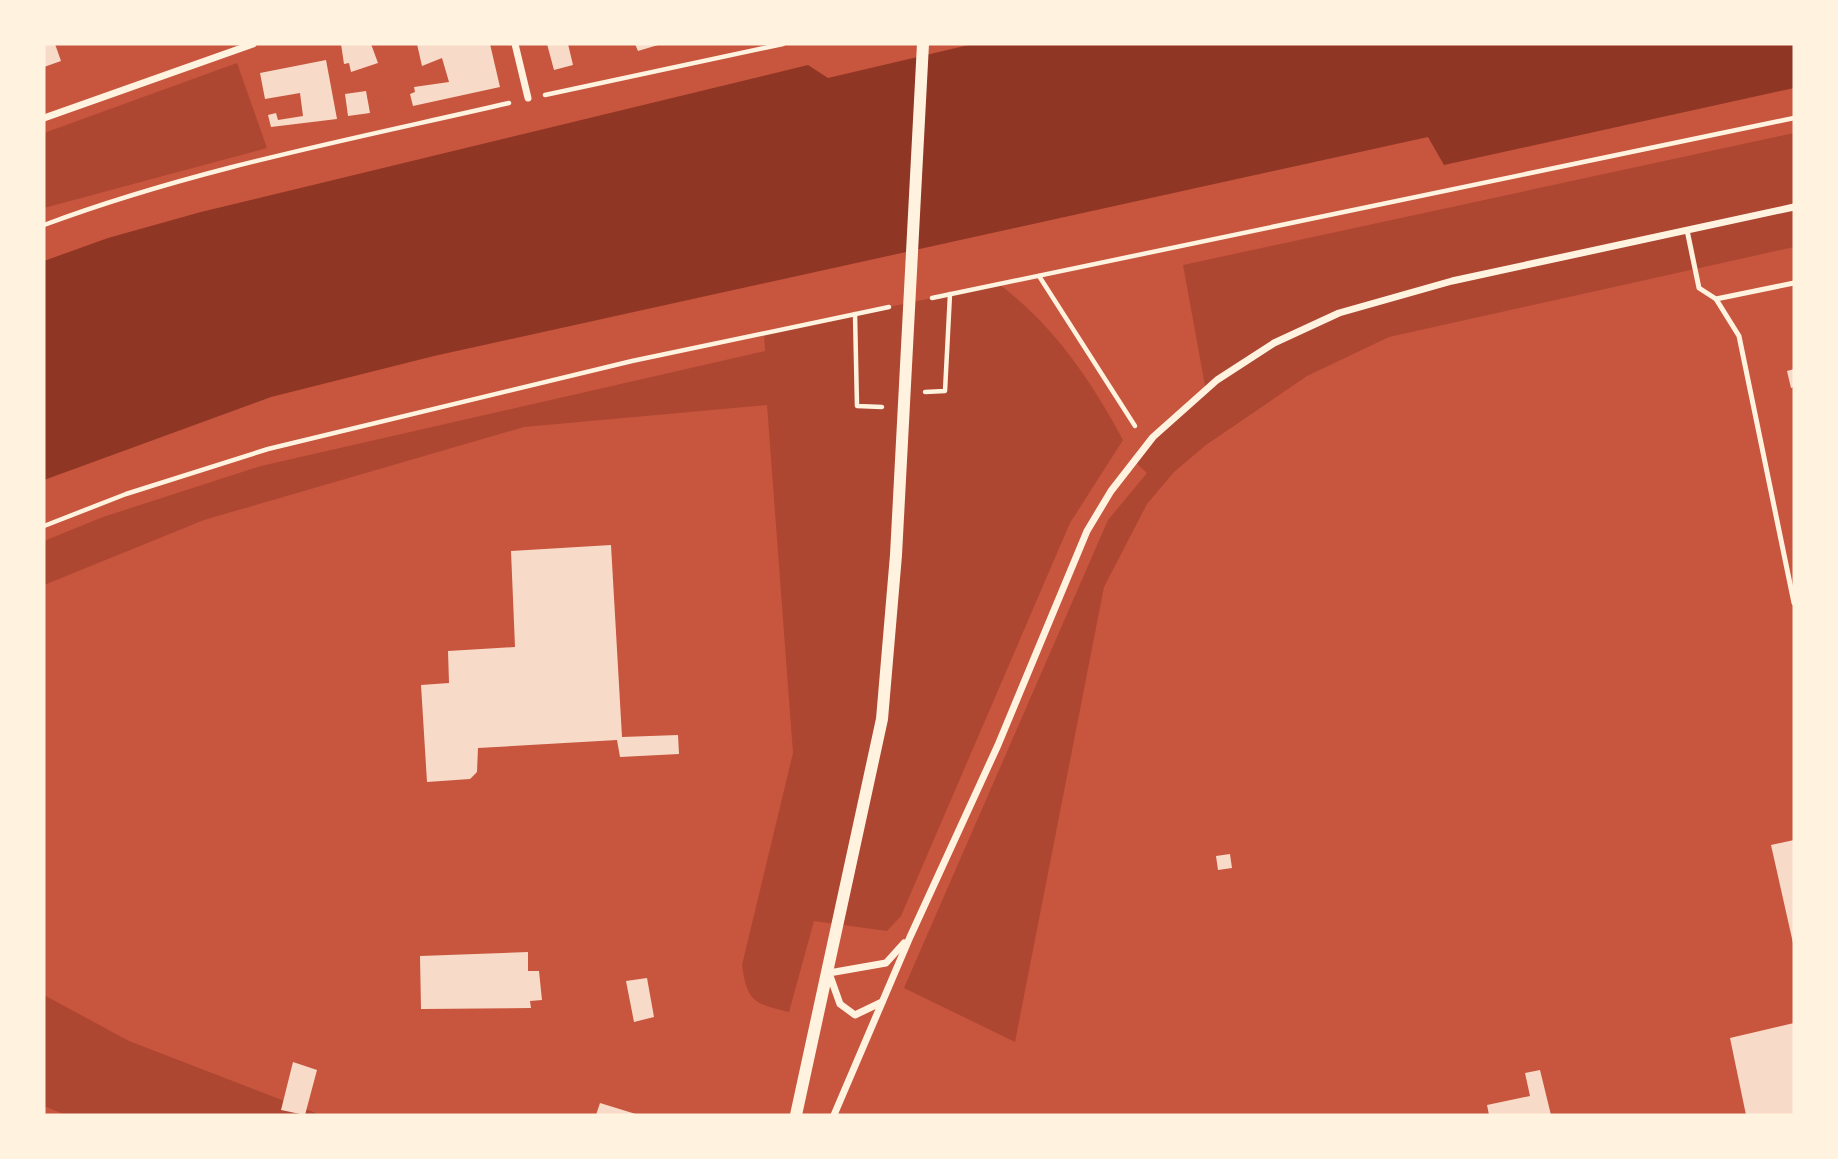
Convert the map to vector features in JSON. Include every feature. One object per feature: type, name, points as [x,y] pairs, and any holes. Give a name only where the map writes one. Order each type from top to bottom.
[{"type":"street","points":[[44,118],[253,44]]},
{"type":"street","points":[[515,44],[528,99]]},
{"type":"street","points":[[796,1115],[829,973],[881,719],[891,635],[923,44]]},
{"type":"street","points":[[834,1115],[910,937],[998,745],[1087,531],[1111,491],[1147,445],[1217,380],[1274,343],[1339,313],[1452,281],[1794,207]]},
{"type":"street","points":[[829,973],[886,963],[910,937]]},
{"type":"street","points":[[829,973],[840,1004],[855,1015],[882,1002]]},
{"type":"lane","points":[[1687,230],[1699,288],[1716,299],[1739,336],[1794,603]]},
{"type":"lane","points":[[1716,299],[1794,283]]},
{"type":"path","points":[[44,225],[113,200],[264,160],[783,44]]},
{"type":"path","points":[[923,300],[1794,118]]},
{"type":"path","points":[[1039,276],[1147,445]]},
{"type":"path","points":[[945,391],[950,294]]},
{"type":"path","points":[[44,526],[126,494],[268,449],[632,361],[896,305]]},
{"type":"path","points":[[855,314],[857,407]]},
{"type":"shaded area","points":[[973,44],[1794,44],[1794,88],[1444,165],[1428,137],[434,356],[271,397],[44,480],[44,261],[108,238],[201,212],[808,65],[828,78]]},
{"type":"shaded area","points":[[237,63],[267,148],[44,208],[44,133]]},
{"type":"shaded area","points":[[1794,133],[1794,247],[1389,337],[1307,376],[1206,445],[1174,472],[1147,504],[1104,587],[1015,1042],[904,988],[1108,520],[1147,473],[1135,462],[1153,437],[1206,391],[1183,265]]},
{"type":"shaded area","points":[[999,284],[1037,317],[1054,336],[1098,396],[1123,440],[1070,523],[901,916],[887,931],[814,921],[789,1012],[761,1003],[750,994],[742,965],[793,753],[767,405],[524,427],[204,520],[44,585],[44,541],[103,517],[261,466],[765,351],[764,333]]},
{"type":"shaded area","points":[[44,995],[129,1041],[321,1115],[66,1115],[44,1106]]},
{"type":"building","points":[[44,44],[55,44],[61,61],[44,67]]},
{"type":"building","points":[[341,44],[371,44],[378,63],[351,72],[349,63],[344,64]]},
{"type":"building","points":[[417,44],[490,44],[500,87],[413,106],[410,94],[415,92],[414,87],[449,82],[442,58],[422,66]]},
{"type":"building","points":[[547,44],[568,44],[573,65],[554,70]]},
{"type":"building","points":[[635,44],[658,44],[658,45],[638,51]]},
{"type":"building","points":[[326,60],[337,119],[271,127],[268,115],[276,113],[278,120],[303,116],[300,93],[265,99],[260,73]]},
{"type":"building","points":[[366,91],[370,113],[348,116],[345,94]]},
{"type":"building","points":[[1794,369],[1794,387],[1791,388],[1787,371]]},
{"type":"building","points":[[611,545],[622,737],[678,735],[679,754],[620,757],[617,740],[478,748],[477,772],[470,779],[427,782],[421,685],[449,683],[448,651],[515,647],[511,551]]},
{"type":"building","points":[[1794,840],[1794,943],[1793,943],[1771,845]]},
{"type":"building","points":[[1230,854],[1232,868],[1218,870],[1216,856]]},
{"type":"building","points":[[528,952],[528,971],[539,971],[542,1000],[530,1001],[531,1008],[421,1009],[420,956]]},
{"type":"building","points":[[647,978],[654,1017],[634,1022],[626,981]]},
{"type":"building","points":[[1794,1023],[1794,1115],[1746,1115],[1730,1038]]},
{"type":"building","points":[[293,1062],[317,1070],[305,1115],[281,1110]]},
{"type":"building","points":[[1540,1070],[1551,1115],[1489,1115],[1487,1105],[1530,1096],[1525,1073]]},
{"type":"building","points":[[600,1103],[639,1115],[596,1115]]}]
